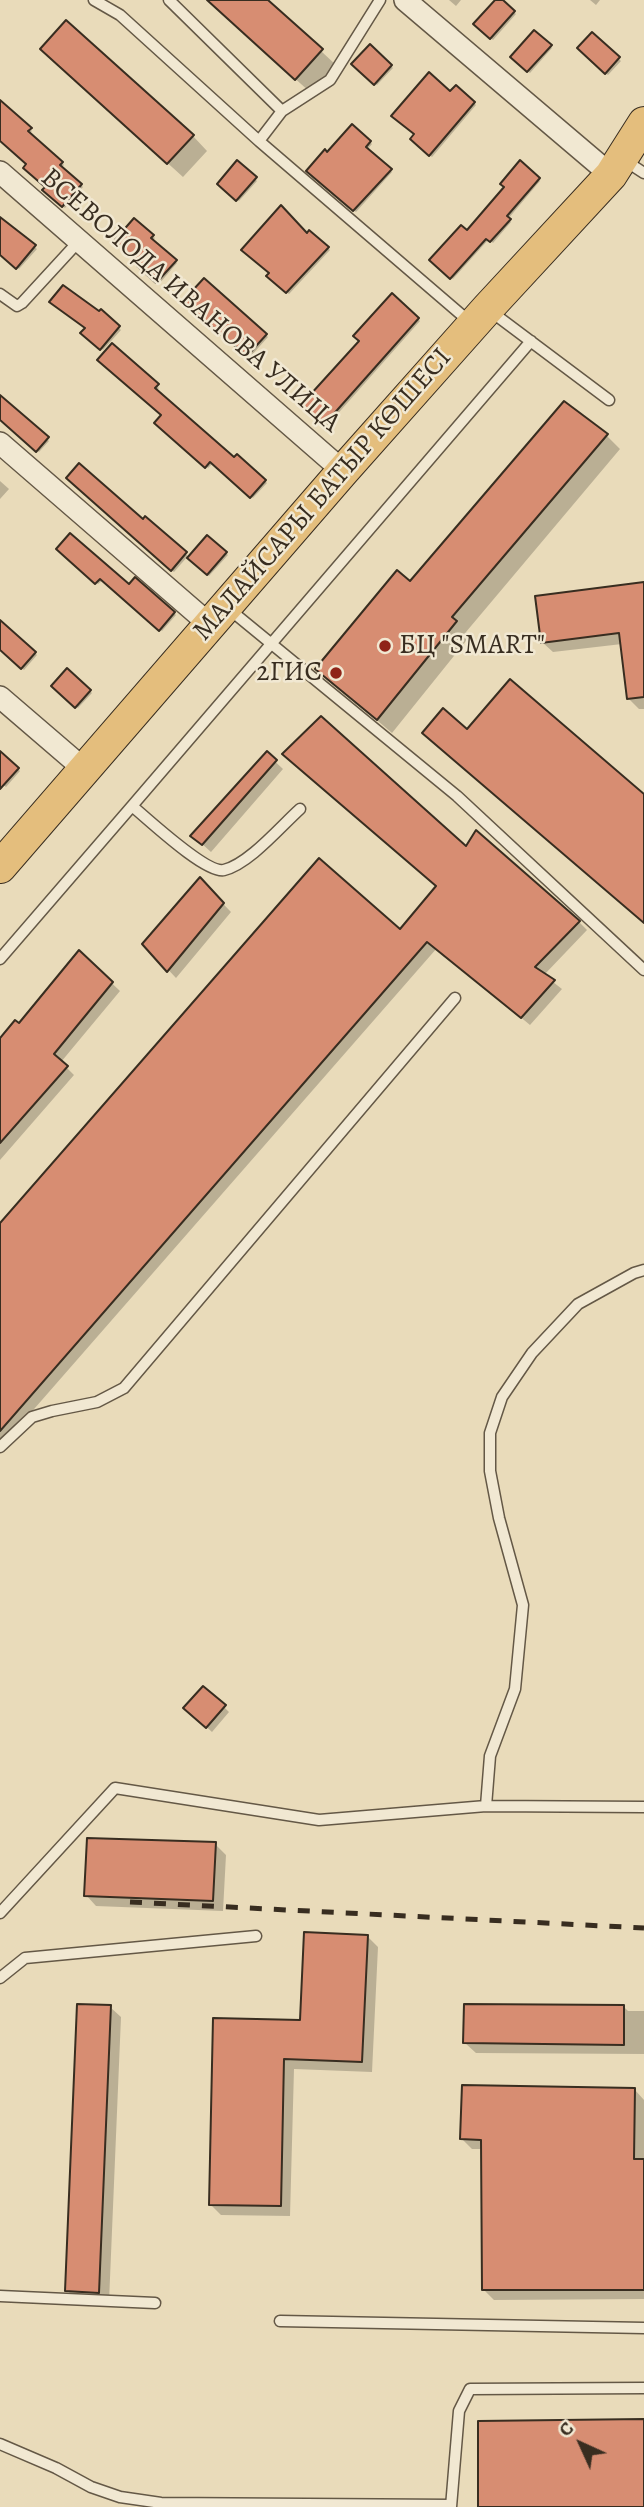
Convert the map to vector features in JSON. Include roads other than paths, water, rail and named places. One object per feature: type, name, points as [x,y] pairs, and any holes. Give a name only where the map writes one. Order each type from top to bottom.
[{"type":"main road","name":"МАЛАЙСАРЫ БАТЫР КӨШЕСІ","points":[[0,867],[217,615],[480,317],[625,169],[644,122]]},
{"type":"street","points":[[405,0],[625,169]]},
{"type":"street","name":"ВСЕВОЛОДА ИВАНОВА УЛИЦА","points":[[0,172],[343,471]]},
{"type":"street","points":[[0,443],[217,615]]},
{"type":"street","points":[[0,697],[85,770]]},
{"type":"lane","points":[[94,0],[120,15],[259,141],[480,317],[531,341],[609,400]]},
{"type":"lane","points":[[169,0],[282,111]]},
{"type":"lane","points":[[259,141],[282,111],[330,80],[380,0]]},
{"type":"lane","points":[[0,294],[12,305],[22,303],[79,241]]},
{"type":"lane","points":[[0,959],[531,341]]},
{"type":"lane","points":[[217,615],[271,643],[457,796],[644,970]]},
{"type":"lane","points":[[132,806],[204,866],[221,871],[240,863],[300,809]]},
{"type":"lane","points":[[0,1447],[32,1418],[52,1410],[97,1402],[124,1388],[456,998]]},
{"type":"lane","points":[[486,1806],[489,1756],[515,1689],[523,1605],[492,1483],[490,1433],[502,1397],[509,1386],[532,1353],[578,1304],[644,1270]]},
{"type":"lane","points":[[0,1913],[115,1788],[319,1820],[486,1806],[644,1807]]},
{"type":"lane","points":[[0,1978],[25,1958],[257,1936]]},
{"type":"lane","points":[[0,2296],[155,2303]]},
{"type":"lane","points":[[280,2320],[644,2328]]},
{"type":"lane","points":[[0,2444],[56,2468],[91,2487],[120,2497],[161,2503],[451,2506],[459,2411],[470,2389],[644,2388]]},
{"type":"railway","points":[[130,1902],[644,1928]]},
{"type":"place","name":"БЦ \"SMART\"","points":[[385,646]]},
{"type":"place","name":"2ГИС","points":[[336,673]]}]
